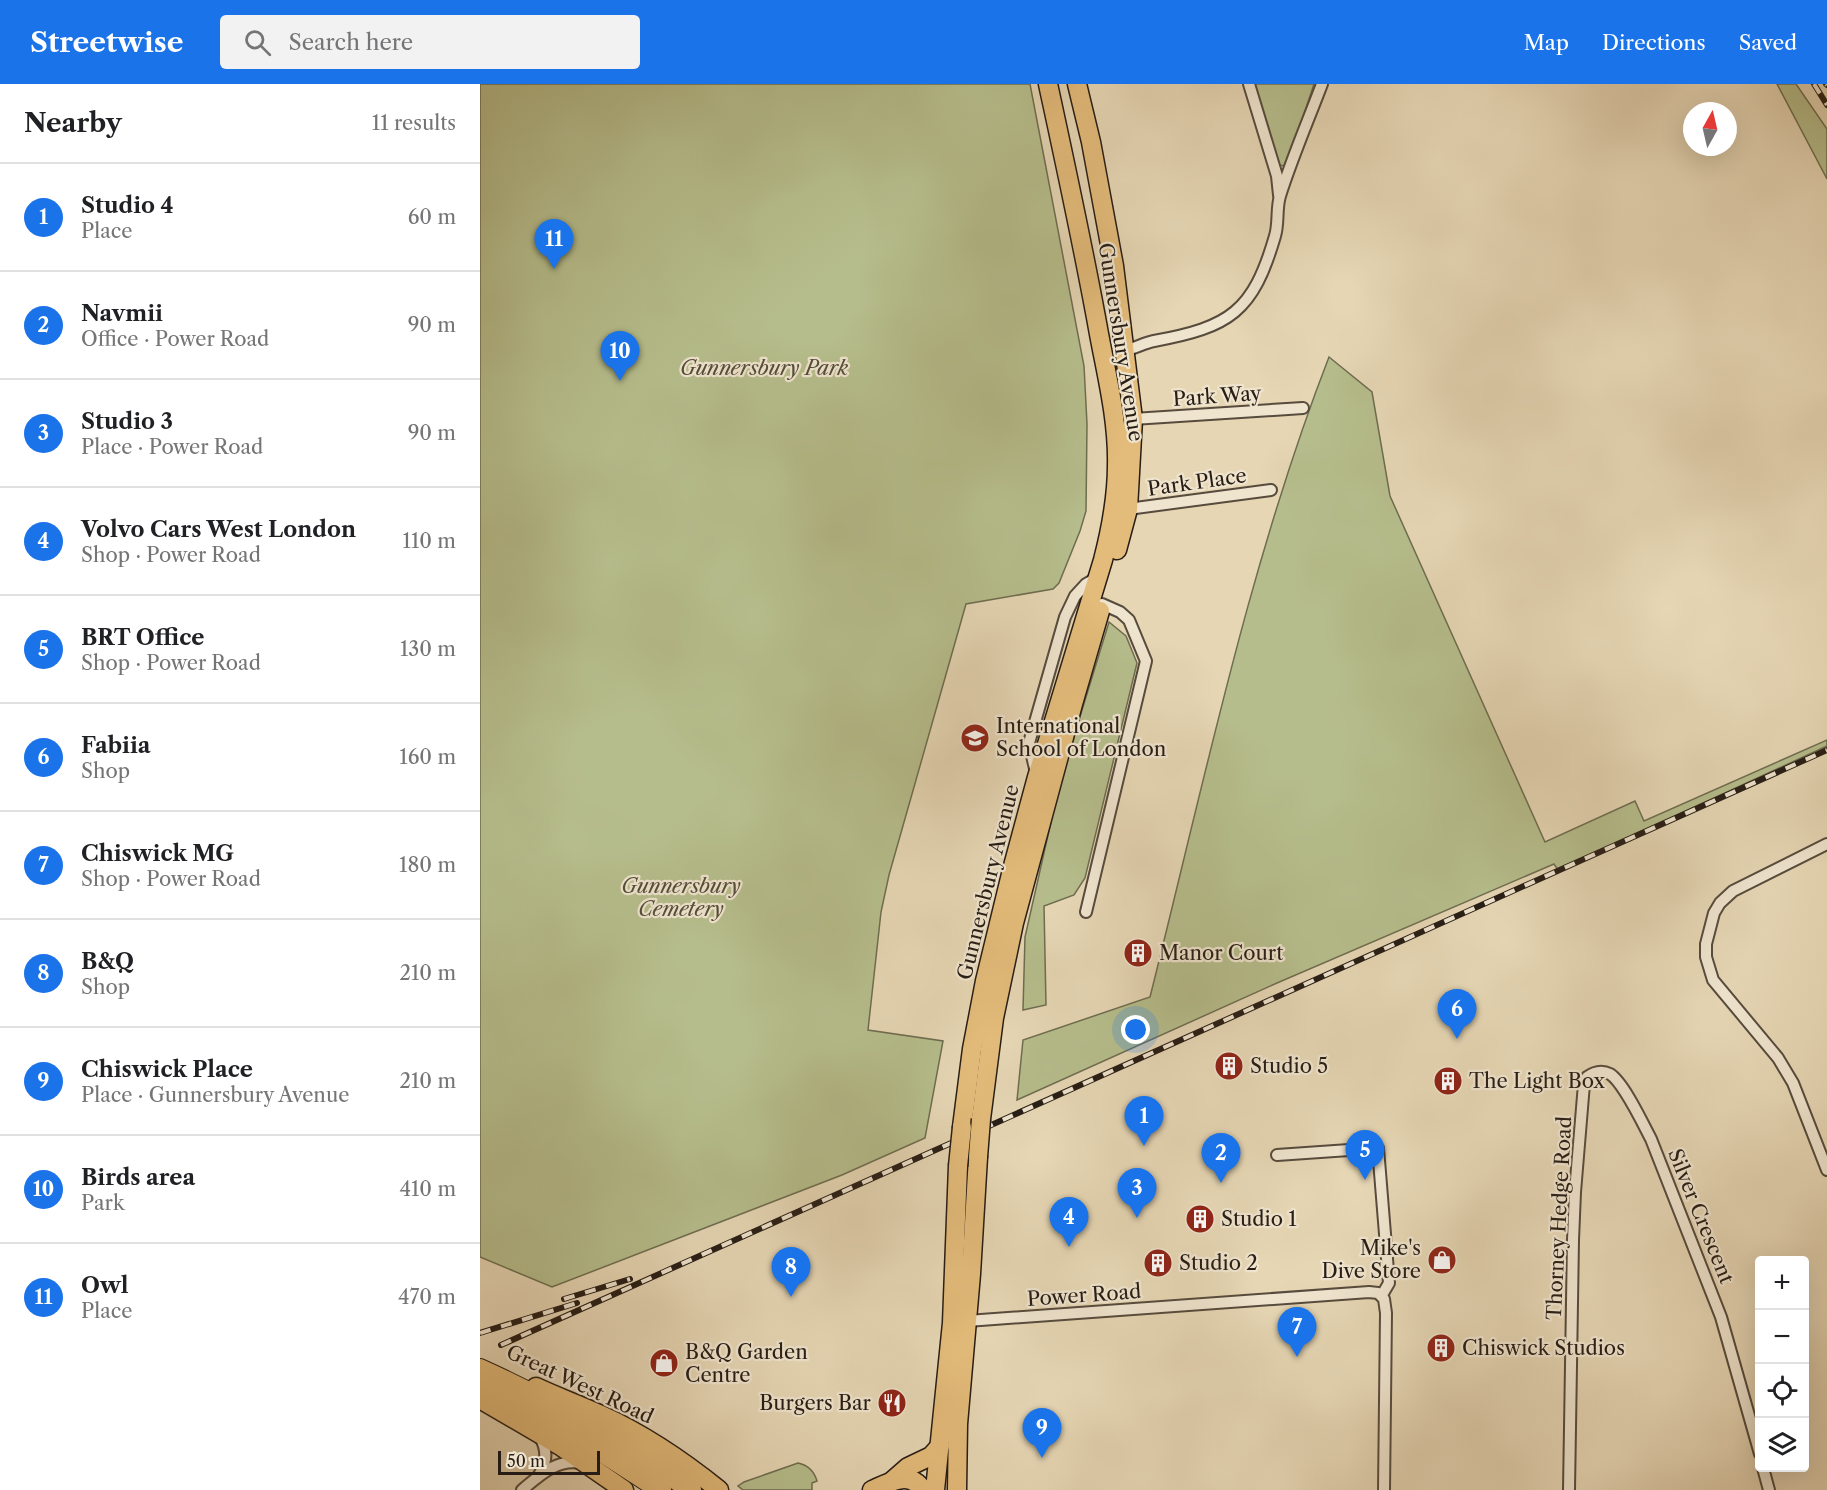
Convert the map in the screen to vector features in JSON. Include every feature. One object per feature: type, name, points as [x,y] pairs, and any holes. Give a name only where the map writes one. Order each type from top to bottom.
[{"type":"highway","name":"Gunnersbury Avenue","points":[[935,1490],[952,1323],[958,1166],[972,1049],[985,981],[1037,777],[1098,577],[1110,530],[1118,466],[1115,424],[1087,265],[1048,84]]},
{"type":"highway","name":"Gunnersbury Avenue","points":[[957,1490],[958,1424],[978,1157],[994,1018],[1014,923],[1072,704],[1128,509],[1133,419],[1114,267],[1091,142],[1077,84]]},
{"type":"highway","name":"Great West Road","points":[[480,1361],[619,1424],[662,1449],[719,1490]]},
{"type":"highway","points":[[480,1369],[548,1401],[614,1437],[691,1490]]},
{"type":"highway","points":[[483,1397],[624,1490]]},
{"type":"highway","points":[[483,1397],[573,1433],[661,1490]]},
{"type":"highway","points":[[892,1481],[909,1467],[932,1456],[939,1446]]},
{"type":"highway","points":[[872,1490],[892,1481],[910,1478],[919,1483],[923,1490]]},
{"type":"street","points":[[1124,350],[1212,327],[1238,310],[1252,294],[1276,233],[1279,198],[1277,176],[1249,84]]},
{"type":"street","points":[[1279,198],[1322,84]]},
{"type":"street","name":"Park Way","points":[[1133,419],[1303,408]]},
{"type":"street","name":"Park Place","points":[[1128,509],[1271,490]]},
{"type":"street","points":[[1086,912],[1146,661],[1129,620],[1120,612],[1102,604]]},
{"type":"street","points":[[1827,844],[1733,891],[1720,903],[1714,913],[1706,944],[1706,957],[1713,980],[1786,1070],[1802,1103],[1827,1170]]},
{"type":"street","name":"Silver Crescent","points":[[1583,1092],[1586,1080],[1593,1073],[1603,1072],[1612,1076],[1634,1107],[1651,1139],[1721,1317],[1755,1436]]},
{"type":"street","name":"Thorney Hedge Road","points":[[1569,1490],[1573,1240],[1583,1092]]},
{"type":"street","points":[[1277,1155],[1378,1148],[1389,1283],[1382,1295],[1385,1303],[1386,1328],[1384,1490]]},
{"type":"street","name":"Power Road","points":[[967,1321],[1369,1292],[1382,1295]]},
{"type":"street","points":[[532,1429],[539,1435],[545,1447],[545,1462],[537,1477]]},
{"type":"street","points":[[522,1490],[537,1477],[561,1463],[579,1462],[591,1467]]},
{"type":"street","points":[[1764,1472],[1769,1490]]},
{"type":"green space","points":[[480,84],[1030,84],[1084,366],[1087,424],[1086,511],[1080,531],[1059,583],[1053,589],[966,604],[889,875],[881,912],[868,1030],[943,1041],[925,1138],[842,1175],[552,1287],[480,1257]]},
{"type":"green space","points":[[1255,84],[1314,84],[1287,166],[1277,165]]},
{"type":"green space","points":[[1777,84],[1796,84],[1827,129],[1827,179]]},
{"type":"green space","points":[[1329,357],[1372,392],[1390,496],[1545,842],[1635,801],[1644,821],[1827,740],[1827,746],[1558,870],[1554,864],[1277,983],[1017,1100],[1023,1040],[1150,997],[1251,594],[1301,435]]},
{"type":"green space","points":[[1109,622],[1126,636],[1137,663],[1085,878],[1074,895],[1044,906],[1046,1005],[1023,1010],[1025,937],[1060,782]]},
{"type":"green space","points":[[798,1463],[808,1467],[814,1474],[817,1481],[812,1483],[812,1490],[743,1490],[738,1486],[744,1482]]},
{"type":"railway","points":[[1814,84],[1827,105]]},
{"type":"railway","points":[[501,1345],[1827,750]]},
{"type":"railway","points":[[564,1299],[630,1279]]},
{"type":"railway","points":[[480,1333],[577,1303]]},
{"type":"place","name":"Owl","points":[[554,269]]},
{"type":"place","name":"Birds area","points":[[620,381]]},
{"type":"place","name":"International School of London","points":[[975,738]]},
{"type":"place","name":"Manor Court","points":[[1138,953]]},
{"type":"place","name":"Fabiia","points":[[1457,1039]]},
{"type":"place","name":"Studio 5","points":[[1229,1066]]},
{"type":"place","name":"The Light Box","points":[[1448,1081]]},
{"type":"place","name":"Studio 4","points":[[1144,1146]]},
{"type":"place","name":"BRT Office","points":[[1365,1180]]},
{"type":"place","name":"Navmii","points":[[1221,1183]]},
{"type":"place","name":"Studio 3","points":[[1137,1218]]},
{"type":"place","name":"Studio 1","points":[[1200,1219]]},
{"type":"place","name":"Volvo Cars West London","points":[[1069,1247]]},
{"type":"place","name":"Mike's Dive Store","points":[[1442,1260]]},
{"type":"place","name":"Studio 2","points":[[1158,1263]]},
{"type":"place","name":"B&Q","points":[[791,1297]]},
{"type":"place","name":"Chiswick Studios","points":[[1441,1348]]},
{"type":"place","name":"Chiswick MG","points":[[1297,1357]]},
{"type":"place","name":"B&Q Garden Centre","points":[[664,1363]]},
{"type":"place","name":"Burgers Bar","points":[[892,1403]]},
{"type":"place","name":"Chiswick Place","points":[[1042,1458]]},
{"type":"park label","name":"Gunnersbury Park","points":[[764,368]]},
{"type":"park label","name":"Gunnersbury Cemetery","points":[[681,898]]}]
